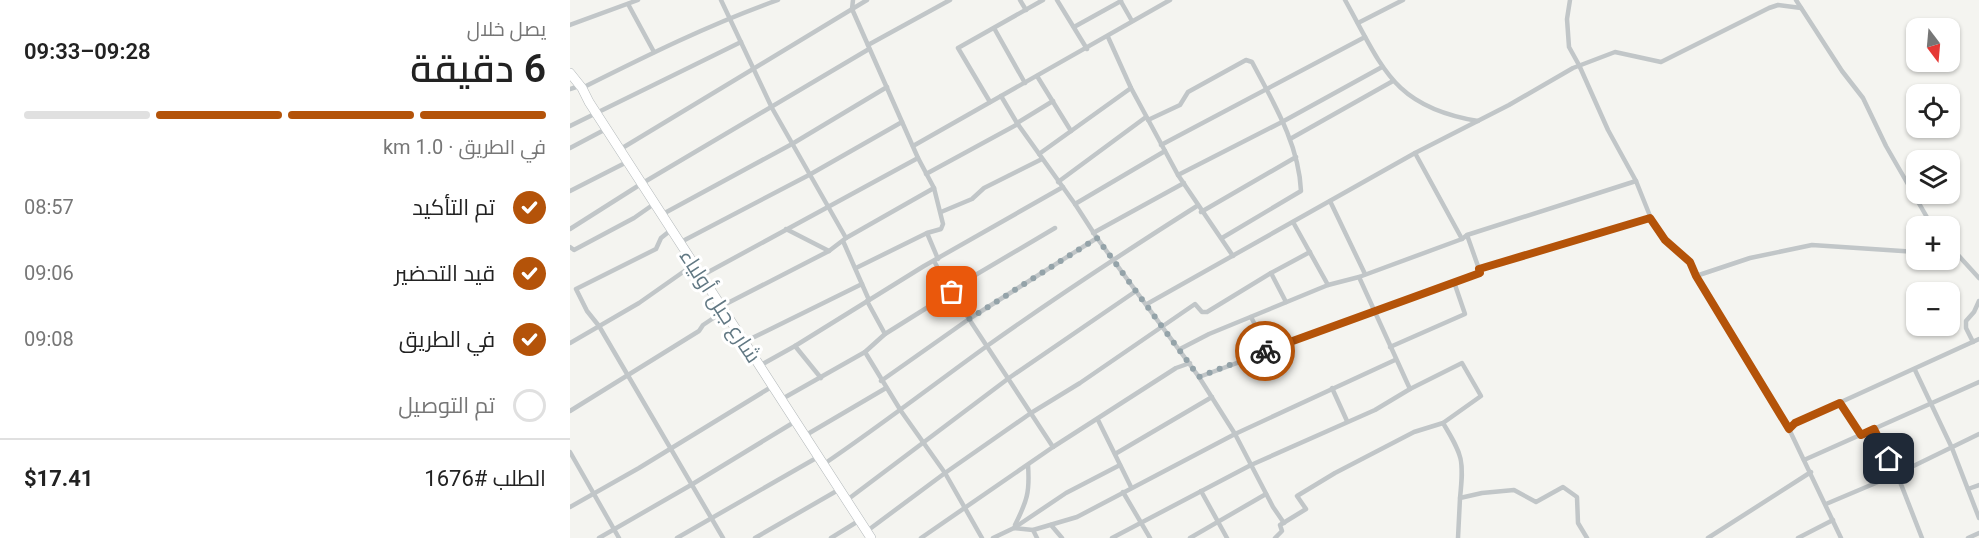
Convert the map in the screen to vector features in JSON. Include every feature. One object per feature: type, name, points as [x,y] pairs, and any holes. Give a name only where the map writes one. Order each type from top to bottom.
[{"type":"highway","name":"شارع جبل أولياء","points":[[570,73],[577,88],[595,112],[869,535]]},
{"type":"street","points":[[619,0],[625,5],[654,52]]},
{"type":"street","points":[[570,25],[638,0]]},
{"type":"street","points":[[721,0],[772,108],[829,208],[885,334]]},
{"type":"street","points":[[577,88],[729,17],[778,0]]},
{"type":"street","points":[[853,0],[852,9],[918,158],[934,188],[943,226],[855,268]]},
{"type":"street","points":[[619,150],[867,0]]},
{"type":"street","points":[[570,229],[641,184],[950,0]]},
{"type":"street","points":[[1020,0],[1026,10]]},
{"type":"street","points":[[990,102],[958,48],[1043,0]]},
{"type":"street","points":[[1057,0],[1087,49]]},
{"type":"street","points":[[913,146],[1170,0]]},
{"type":"street","points":[[1345,0],[1382,67],[1393,81],[1409,95],[1435,111],[1478,121]]},
{"type":"street","points":[[1358,23],[1403,0]]},
{"type":"street","points":[[1570,0],[1567,41],[1608,130],[1636,181],[1650,218],[1665,240],[1690,262],[1696,276],[1789,429],[1841,538]]},
{"type":"street","points":[[1796,0],[1842,71],[1863,98],[1886,146],[1926,216]]},
{"type":"street","points":[[1074,27],[1121,1],[1132,21]]},
{"type":"street","points":[[1147,304],[1415,153],[1580,65],[1615,52],[1661,62],[1768,8],[1778,5],[1801,8]]},
{"type":"street","points":[[993,28],[1024,83]]},
{"type":"street","points":[[1108,37],[1161,145],[1199,209],[1233,256]]},
{"type":"street","points":[[1161,145],[1365,37]]},
{"type":"street","points":[[570,126],[741,42]]},
{"type":"street","points":[[1058,182],[1147,118],[1180,105],[1188,92],[1246,60],[1251,62],[1290,139],[1296,157],[1301,191],[1222,238]]},
{"type":"street","points":[[1178,174],[1282,122],[1382,67]]},
{"type":"street","points":[[1037,76],[1071,131]]},
{"type":"street","points":[[1290,139],[1393,81]]},
{"type":"street","points":[[662,215],[792,144],[887,87]]},
{"type":"street","points":[[941,212],[972,199],[984,188],[1040,156],[1131,87]]},
{"type":"street","points":[[1001,96],[1095,236],[1190,363],[1235,434],[1284,524]]},
{"type":"street","points":[[926,174],[1053,101]]},
{"type":"street","points":[[679,243],[809,175],[902,122]]},
{"type":"street","points":[[570,148],[606,129]]},
{"type":"street","points":[[1075,204],[1165,151]]},
{"type":"street","points":[[1415,153],[1462,239]]},
{"type":"street","points":[[677,538],[822,460],[901,411],[988,346],[1112,260],[1199,209],[1296,157]]},
{"type":"street","points":[[701,276],[918,158]]},
{"type":"street","points":[[570,191],[627,162]]},
{"type":"street","points":[[1180,349],[1328,285],[1359,277],[1462,239],[1467,235],[1636,181]]},
{"type":"street","points":[[881,381],[969,319],[1095,236],[1184,183]]},
{"type":"street","points":[[570,411],[699,331],[703,325],[715,317],[720,307],[829,251],[934,188]]},
{"type":"street","points":[[759,366],[936,260],[1063,188]]},
{"type":"street","points":[[1330,201],[1365,274]]},
{"type":"street","points":[[570,247],[574,250],[634,218],[654,204]]},
{"type":"street","points":[[1479,269],[1650,218]]},
{"type":"street","points":[[1293,222],[1328,285]]},
{"type":"street","points":[[782,399],[865,352],[885,334],[1055,228]]},
{"type":"street","points":[[671,230],[661,238],[656,249],[576,288],[587,311],[599,326],[723,538]]},
{"type":"street","points":[[786,230],[829,251]]},
{"type":"street","points":[[927,233],[936,260],[951,291],[1053,447]]},
{"type":"street","points":[[1199,377],[1480,273],[1467,235]]},
{"type":"street","points":[[1696,276],[1750,258],[1812,245],[1906,251]]},
{"type":"street","points":[[869,535],[945,473],[1031,412],[1080,383],[1195,304],[1202,312],[1207,312],[1310,252]]},
{"type":"street","points":[[1960,257],[1979,278]]},
{"type":"street","points":[[570,343],[639,303],[693,265]]},
{"type":"street","points":[[1271,273],[1286,302]]},
{"type":"street","points":[[1359,277],[1410,390]]},
{"type":"street","points":[[1390,347],[1465,314],[1454,282]]},
{"type":"street","points":[[744,342],[862,284]]},
{"type":"street","points":[[847,500],[1009,378],[1136,291]]},
{"type":"street","points":[[1972,342],[1966,328],[1966,321],[1974,312],[1979,301]]},
{"type":"street","points":[[1251,317],[1268,350]]},
{"type":"street","points":[[1789,429],[1795,423],[1979,339]]},
{"type":"street","points":[[795,346],[821,378]]},
{"type":"street","points":[[865,352],[881,381],[945,473],[982,538]]},
{"type":"street","points":[[1014,528],[1033,530],[1077,517],[1235,434],[1395,360]]},
{"type":"street","points":[[921,538],[967,509],[1053,447],[1176,368],[1190,363]]},
{"type":"street","points":[[1112,538],[1251,465],[1375,410],[1462,363],[1464,364],[1480,396],[1443,423],[1414,432],[1335,473],[1298,496],[1306,509],[1280,525],[1282,531],[1275,538]]},
{"type":"street","points":[[1914,370],[1952,448],[1979,518]]},
{"type":"street","points":[[1804,460],[1979,382]]},
{"type":"street","points":[[570,507],[773,386]]},
{"type":"street","points":[[805,435],[886,388]]},
{"type":"street","points":[[1332,388],[1347,421]]},
{"type":"street","points":[[1115,454],[1212,397]]},
{"type":"street","points":[[1840,403],[1861,435]]},
{"type":"street","points":[[1098,420],[1131,487]]},
{"type":"street","points":[[599,538],[796,421]]},
{"type":"street","points":[[1443,423],[1456,444],[1463,465],[1458,538]]},
{"type":"street","points":[[1874,429],[1897,474],[1922,538]]},
{"type":"street","points":[[1826,504],[1897,474],[1979,434]]},
{"type":"street","points":[[570,452],[619,538]]},
{"type":"street","points":[[1014,528],[1029,488],[1028,465]]},
{"type":"street","points":[[993,538],[1014,528],[1066,493],[1120,465]]},
{"type":"street","points":[[1707,538],[1811,472]]},
{"type":"street","points":[[1968,489],[1979,485]]},
{"type":"street","points":[[1460,498],[1514,490],[1536,502],[1563,488],[1577,497],[1578,523],[1587,538]]},
{"type":"street","points":[[754,538],[840,489]]},
{"type":"street","points":[[1201,491],[1227,538]]},
{"type":"street","points":[[1123,492],[1150,538]]},
{"type":"street","points":[[1190,538],[1266,494]]},
{"type":"street","points":[[831,538],[860,520]]},
{"type":"street","points":[[1798,538],[1833,520]]},
{"type":"street","points":[[1051,525],[1062,538]]},
{"type":"street","points":[[1033,530],[1037,538]]},
{"type":"street","points":[[1720,530],[1724,538]]},
{"type":"street","points":[[1968,538],[1979,533]]},
{"type":"way so far","points":[[952,292],[969,319],[1097,238],[1199,377],[1265,351]]},
{"type":"route","points":[[1265,351],[1480,273],[1479,269],[1650,218],[1665,240],[1690,262],[1696,276],[1789,429],[1795,423],[1840,403],[1861,435],[1874,429],[1889,459]]}]
